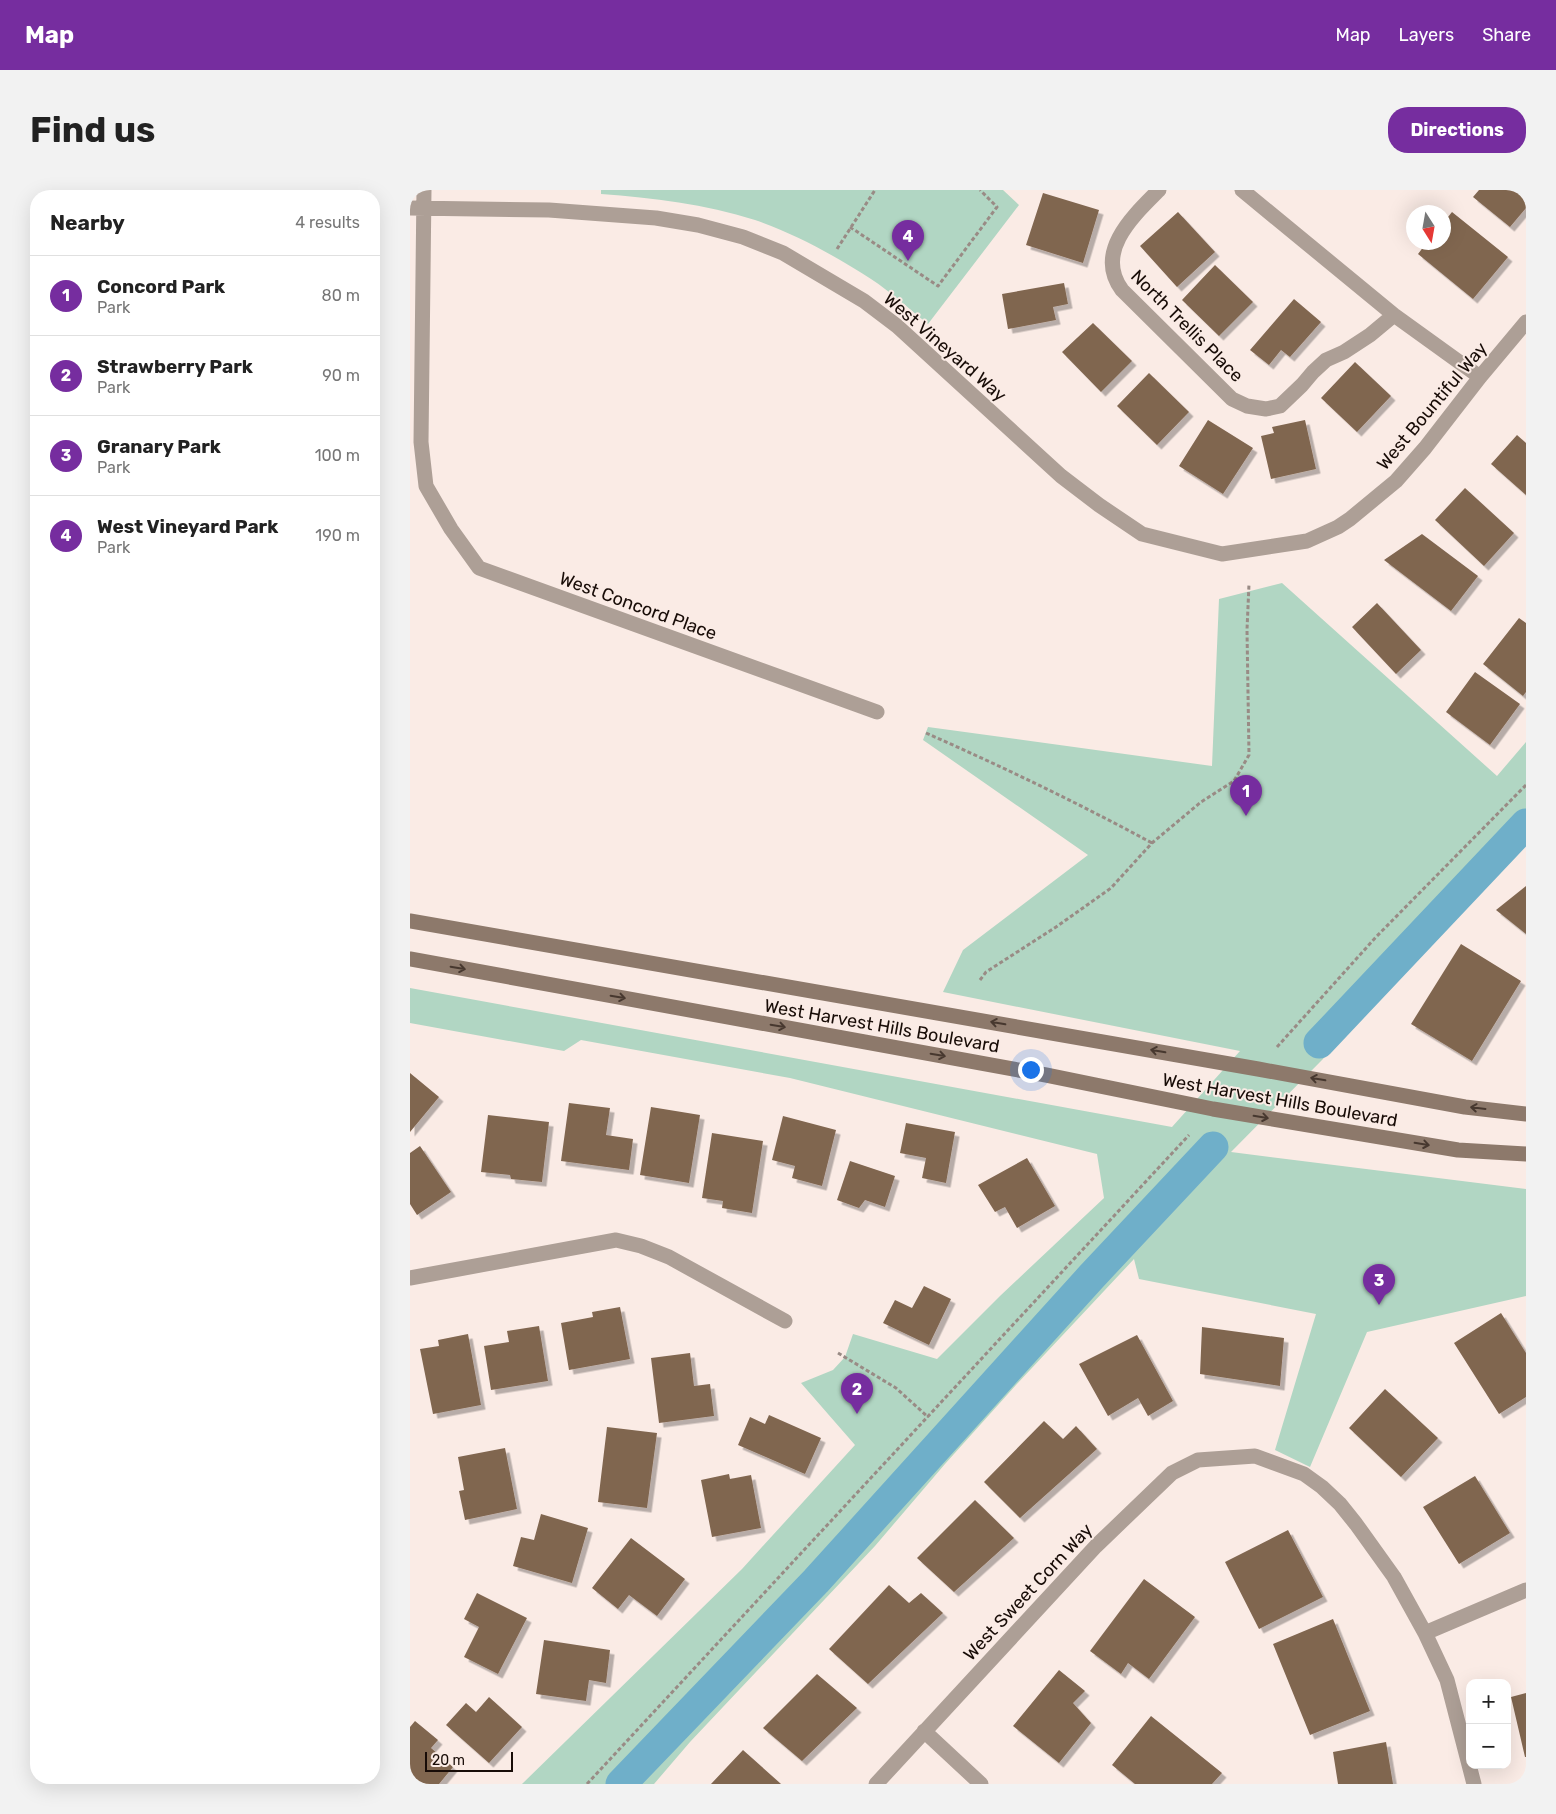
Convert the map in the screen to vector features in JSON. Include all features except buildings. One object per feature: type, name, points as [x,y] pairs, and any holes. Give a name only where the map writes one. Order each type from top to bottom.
[{"type":"street","points":[[417,208],[424,190]]},
{"type":"street","name":"North Trellis Place","points":[[1158,190],[1139,210],[1120,235],[1113,251],[1112,267],[1115,280],[1151,320],[1232,399],[1247,406],[1266,409],[1280,406],[1326,360],[1344,352],[1370,335],[1394,315]]},
{"type":"street","points":[[1242,190],[1394,315],[1480,377]]},
{"type":"street","name":"West Concord Place","points":[[417,208],[421,442],[426,486],[451,529],[479,568],[877,712]]},
{"type":"street","name":"West Vineyard Way","points":[[417,208],[549,210],[656,218],[698,225],[743,237],[783,253],[864,301],[897,326],[1061,476],[1099,505],[1142,534],[1222,554]]},
{"type":"street","name":"West Bountiful Way","points":[[1222,554],[1307,541],[1338,527],[1396,481],[1425,448],[1526,322]]},
{"type":"street","name":"West Harvest Hills Boulevard","points":[[410,921],[1238,1065],[1465,1107],[1526,1114]]},
{"type":"street","name":"West Harvest Hills Boulevard","points":[[410,959],[1046,1075],[1213,1109],[1458,1150],[1526,1154]]},
{"type":"street","points":[[410,1278],[616,1240],[642,1246],[669,1257],[785,1321]]},
{"type":"street","name":"West Sweet Corn Way","points":[[876,1784],[1096,1546],[1172,1473],[1198,1460],[1255,1456],[1304,1474],[1322,1487],[1340,1504],[1394,1578],[1425,1633],[1447,1680],[1474,1784]]},
{"type":"street","points":[[1425,1633],[1526,1590]]},
{"type":"street","points":[[924,1731],[981,1784]]},
{"type":"path","points":[[837,249],[875,190]]},
{"type":"path","points":[[850,227],[938,286],[998,207],[980,190]]},
{"type":"path","points":[[980,980],[986,972],[1056,927],[1110,888],[1152,843],[1201,802],[1234,781],[1249,755],[1247,630],[1249,584]]},
{"type":"path","points":[[926,733],[1000,765],[1103,816],[1152,843]]},
{"type":"path","points":[[1277,1046],[1376,937],[1519,795],[1526,785]]},
{"type":"path","points":[[587,1784],[1189,1135]]},
{"type":"path","points":[[838,1353],[896,1388],[928,1417]]},
{"type":"green space","points":[[601,190],[1003,190],[1019,205],[928,324],[871,279],[815,246],[785,232],[736,214],[659,200],[601,194]]},
{"type":"green space","points":[[1282,583],[1497,776],[1526,742],[1526,841],[1322,1060],[1231,1152],[1526,1189],[1526,1296],[1367,1332],[1310,1467],[1275,1450],[1316,1314],[1139,1279],[1134,1259],[1016,1385],[875,1546],[690,1742],[654,1784],[522,1784],[742,1569],[855,1445],[801,1383],[833,1370],[845,1357],[853,1334],[937,1359],[1000,1296],[1104,1198],[1097,1154],[790,1078],[581,1040],[564,1051],[410,1023],[410,988],[1172,1127],[1240,1051],[943,992],[963,950],[1088,855],[923,740],[928,727],[1212,766],[1219,599]]},
{"type":"waterway","points":[[1319,1043],[1526,824]]},
{"type":"waterway","points":[[621,1784],[816,1581],[1091,1277],[1213,1147]]},
{"type":"place","name":"West Vineyard Park","points":[[908,261]]},
{"type":"place","name":"Concord Park","points":[[1246,816]]},
{"type":"place","name":"Granary Park","points":[[1379,1305]]},
{"type":"place","name":"Strawberry Park","points":[[857,1414]]}]
